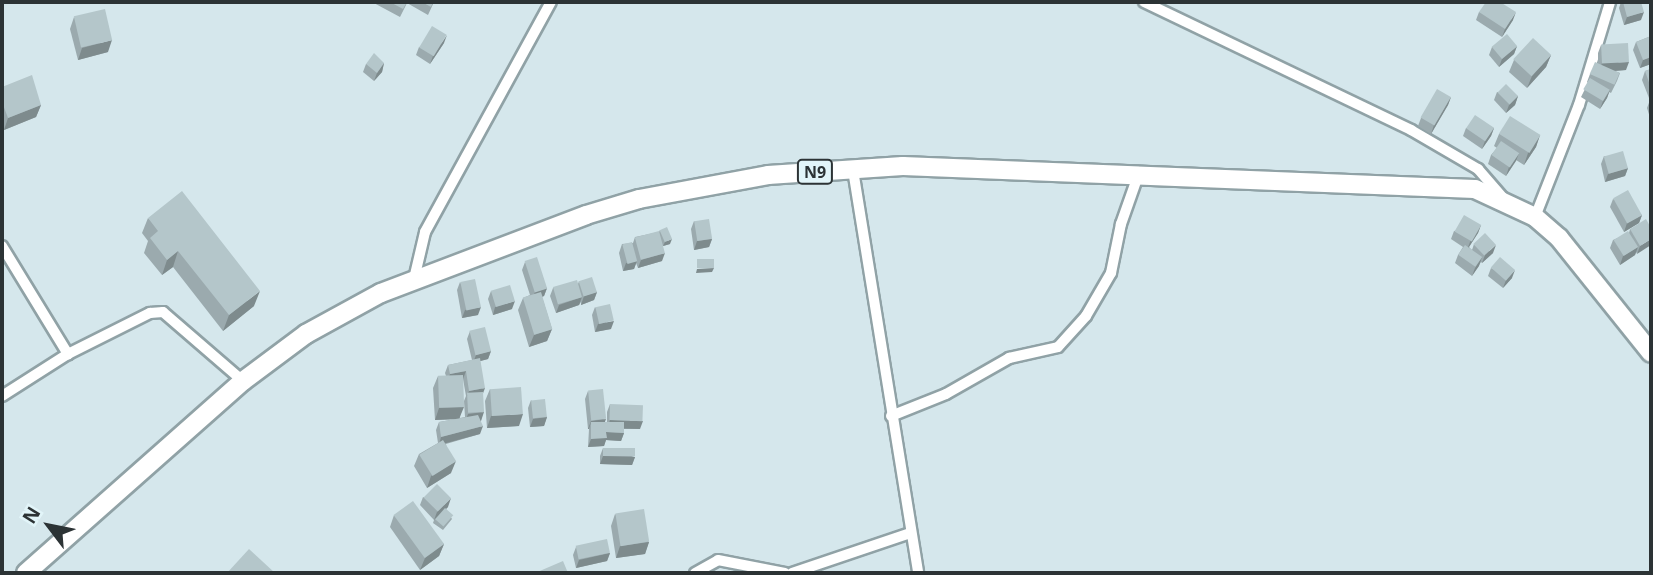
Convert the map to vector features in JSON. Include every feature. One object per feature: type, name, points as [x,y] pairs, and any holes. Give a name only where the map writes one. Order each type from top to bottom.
[{"type":"highway","name":"N9","points":[[26,573],[243,381],[306,334],[414,279],[499,245],[639,199],[768,175],[903,166],[1139,173],[1475,189],[1503,198],[1535,217],[1582,265],[1651,353]]},
{"type":"street","points":[[414,279],[425,232],[551,2]]},
{"type":"street","points":[[1144,2],[1412,130],[1478,169],[1503,198]]},
{"type":"street","points":[[1535,217],[1579,105],[1610,2]]},
{"type":"street","points":[[853,170],[918,573]]},
{"type":"street","points":[[891,416],[946,394],[1009,358],[1058,347],[1086,316],[1111,273],[1121,224],[1139,173]]},
{"type":"street","points":[[2,246],[68,354]]},
{"type":"street","points":[[2,396],[68,354],[150,313],[163,312],[243,381]]},
{"type":"street","points":[[792,573],[910,533]]},
{"type":"street","points":[[695,573],[718,560],[785,573]]},
{"type":"building","points":[[390,2],[407,2],[403,9]]},
{"type":"building","points":[[1486,2],[1500,2],[1516,12],[1505,29],[1479,12]]},
{"type":"building","points":[[1623,2],[1641,2],[1644,12],[1627,17]]},
{"type":"building","points":[[105,9],[112,40],[81,47],[74,16]]},
{"type":"building","points":[[432,26],[447,35],[434,56],[419,47]]},
{"type":"building","points":[[1507,34],[1517,46],[1502,59],[1492,47]]},
{"type":"building","points":[[1651,36],[1651,57],[1643,60],[1636,42]]},
{"type":"building","points":[[1533,38],[1551,55],[1532,76],[1513,59]]},
{"type":"building","points":[[1628,43],[1629,62],[1602,63],[1601,44]]},
{"type":"building","points":[[374,53],[384,63],[377,73],[366,64]]},
{"type":"building","points":[[1595,62],[1620,73],[1614,85],[1590,74]]},
{"type":"building","points":[[1651,69],[1651,88],[1645,71]]},
{"type":"building","points":[[32,75],[41,105],[8,118],[2,102],[2,87]]},
{"type":"building","points":[[1590,78],[1610,90],[1603,101],[1583,89]]},
{"type":"building","points":[[1506,84],[1518,96],[1510,105],[1498,92]]},
{"type":"building","points":[[1437,89],[1451,97],[1434,126],[1420,118]]},
{"type":"building","points":[[1475,115],[1494,128],[1485,141],[1466,128]]},
{"type":"building","points":[[1510,116],[1541,135],[1529,153],[1499,134]]},
{"type":"building","points":[[1501,141],[1519,153],[1510,167],[1491,155]]},
{"type":"building","points":[[1623,151],[1628,168],[1609,174],[1604,157]]},
{"type":"building","points":[[1628,190],[1642,215],[1627,224],[1613,198]]},
{"type":"building","points":[[182,191],[260,291],[229,315],[178,251],[167,260],[150,238],[158,231],[148,218]]},
{"type":"building","points":[[1464,215],[1481,225],[1472,241],[1454,231]]},
{"type":"building","points":[[709,219],[712,239],[697,241],[694,221]]},
{"type":"building","points":[[1646,219],[1651,228],[1651,239],[1640,246],[1630,229]]},
{"type":"building","points":[[667,227],[672,239],[665,242],[660,230]]},
{"type":"building","points":[[659,231],[665,253],[641,260],[635,237]]},
{"type":"building","points":[[1628,231],[1638,247],[1624,256],[1614,240]]},
{"type":"building","points":[[1485,233],[1496,245],[1484,256],[1473,244]]},
{"type":"building","points":[[632,242],[637,261],[628,264],[622,245]]},
{"type":"building","points":[[1465,245],[1482,257],[1475,267],[1458,255]]},
{"type":"building","points":[[537,257],[547,288],[535,292],[525,261]]},
{"type":"building","points":[[1500,257],[1515,270],[1506,281],[1491,268]]},
{"type":"building","points":[[697,259],[714,259],[714,268],[697,268]]},
{"type":"building","points":[[592,277],[597,292],[584,297],[579,281]]},
{"type":"building","points":[[475,279],[481,307],[466,310],[460,282]]},
{"type":"building","points":[[577,280],[582,297],[558,304],[553,287]]},
{"type":"building","points":[[510,285],[515,301],[496,307],[491,291]]},
{"type":"building","points":[[541,292],[552,329],[534,335],[523,298]]},
{"type":"building","points":[[610,304],[614,321],[599,324],[595,307]]},
{"type":"building","points":[[485,327],[491,351],[476,355],[469,331]]},
{"type":"building","points":[[480,358],[485,388],[469,391],[466,371],[450,374],[448,365]]},
{"type":"building","points":[[463,375],[464,407],[439,408],[438,376]]},
{"type":"building","points":[[521,387],[523,414],[492,416],[490,389]]},
{"type":"building","points":[[603,389],[606,419],[591,420],[588,391]]},
{"type":"building","points":[[483,392],[484,412],[468,413],[467,393]]},
{"type":"building","points":[[545,399],[547,417],[533,418],[531,400]]},
{"type":"building","points":[[610,404],[643,405],[642,421],[609,420]]},
{"type":"building","points":[[478,415],[483,426],[441,437],[439,422]]},
{"type":"building","points":[[591,422],[624,422],[624,433],[606,432],[607,438],[591,439]]},
{"type":"building","points":[[443,440],[456,461],[433,476],[419,455]]},
{"type":"building","points":[[603,448],[635,448],[635,456],[603,456]]},
{"type":"building","points":[[437,484],[451,498],[438,512],[424,497]]},
{"type":"building","points":[[413,501],[444,544],[425,558],[394,515]]},
{"type":"building","points":[[445,508],[453,515],[443,527],[435,519]]},
{"type":"building","points":[[644,509],[649,542],[621,546],[615,514]]},
{"type":"building","points":[[607,539],[610,553],[579,559],[576,546]]},
{"type":"building","points":[[249,549],[275,573],[227,573]]},
{"type":"building","points":[[563,561],[568,573],[535,573]]}]
